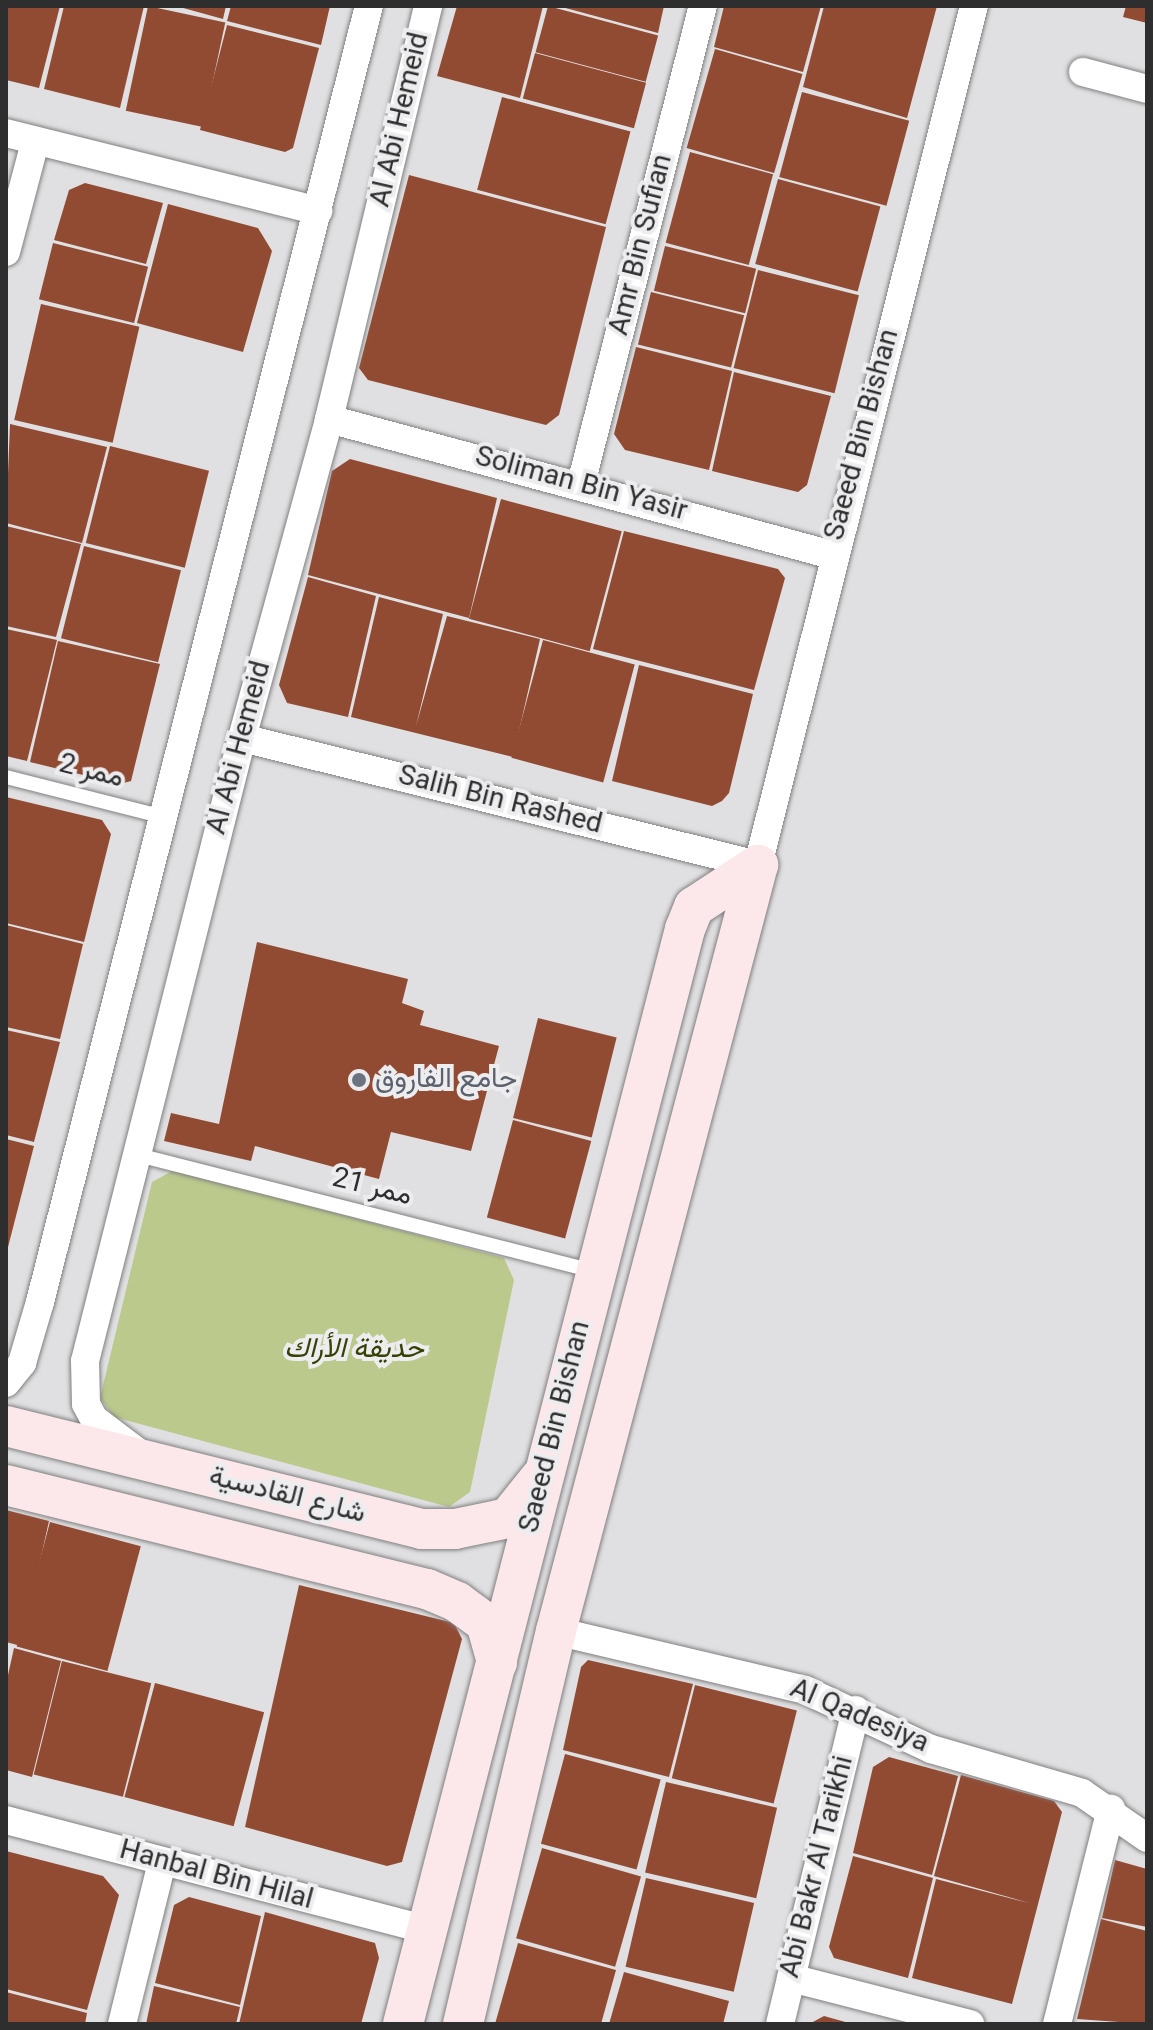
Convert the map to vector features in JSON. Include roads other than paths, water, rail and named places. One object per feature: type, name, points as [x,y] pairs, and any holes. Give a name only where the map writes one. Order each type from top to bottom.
[{"type":"street","name":"Al Abi Hemeid","points":[[6,1383],[22,1363],[40,1302],[369,6]]},
{"type":"street","name":"Al Abi Hemeid","points":[[153,1463],[94,1419],[83,1377],[242,738],[329,419],[428,6]]},
{"type":"street","name":"Amr Bin Sufian","points":[[581,484],[703,6]]},
{"type":"street","name":"Saeed Bin Bishan","points":[[463,2024],[556,1631],[758,865],[832,555],[974,6]]},
{"type":"street","points":[[1083,72],[1147,89]]},
{"type":"street","points":[[6,133],[318,211]]},
{"type":"street","points":[[6,252],[35,142]]},
{"type":"street","name":"Soliman Bin Yasir","points":[[329,419],[581,484],[832,555]]},
{"type":"street","name":"Salih Bin Rashed","points":[[242,738],[758,865]]},
{"type":"street","name":"Saeed Bin Bishan","points":[[403,2024],[548,1468],[594,1271],[685,929],[694,907],[758,865]]},
{"type":"street","name":"شارع القادسية","points":[[6,1426],[422,1529],[455,1529],[508,1518],[548,1468]]},
{"type":"street","name":"شارع القادسية","points":[[6,1485],[427,1589],[457,1602],[486,1623],[497,1662]]},
{"type":"street","name":"Al Qadesiya","points":[[556,1631],[805,1690],[856,1710],[931,1749],[1082,1793],[1111,1809],[1147,1838]]},
{"type":"street","name":"Abi Bakr Al Tarikhi","points":[[780,2024],[856,1710]]},
{"type":"street","points":[[1057,2024],[1111,1809]]},
{"type":"street","name":"Hanbal Bin Hilal","points":[[6,1820],[427,1930]]},
{"type":"street","points":[[122,2024],[162,1862]]},
{"type":"street","points":[[791,1978],[970,2024]]},
{"type":"lane","name":"ممر 2","points":[[6,777],[164,817]]},
{"type":"lane","name":"ممر 21","points":[[138,1155],[594,1271]]},
{"type":"place","name":"جامع الفاروق","points":[[359,1080]]},
{"type":"park label","name":"حديقة الأراك","points":[[354,1350]]}]
